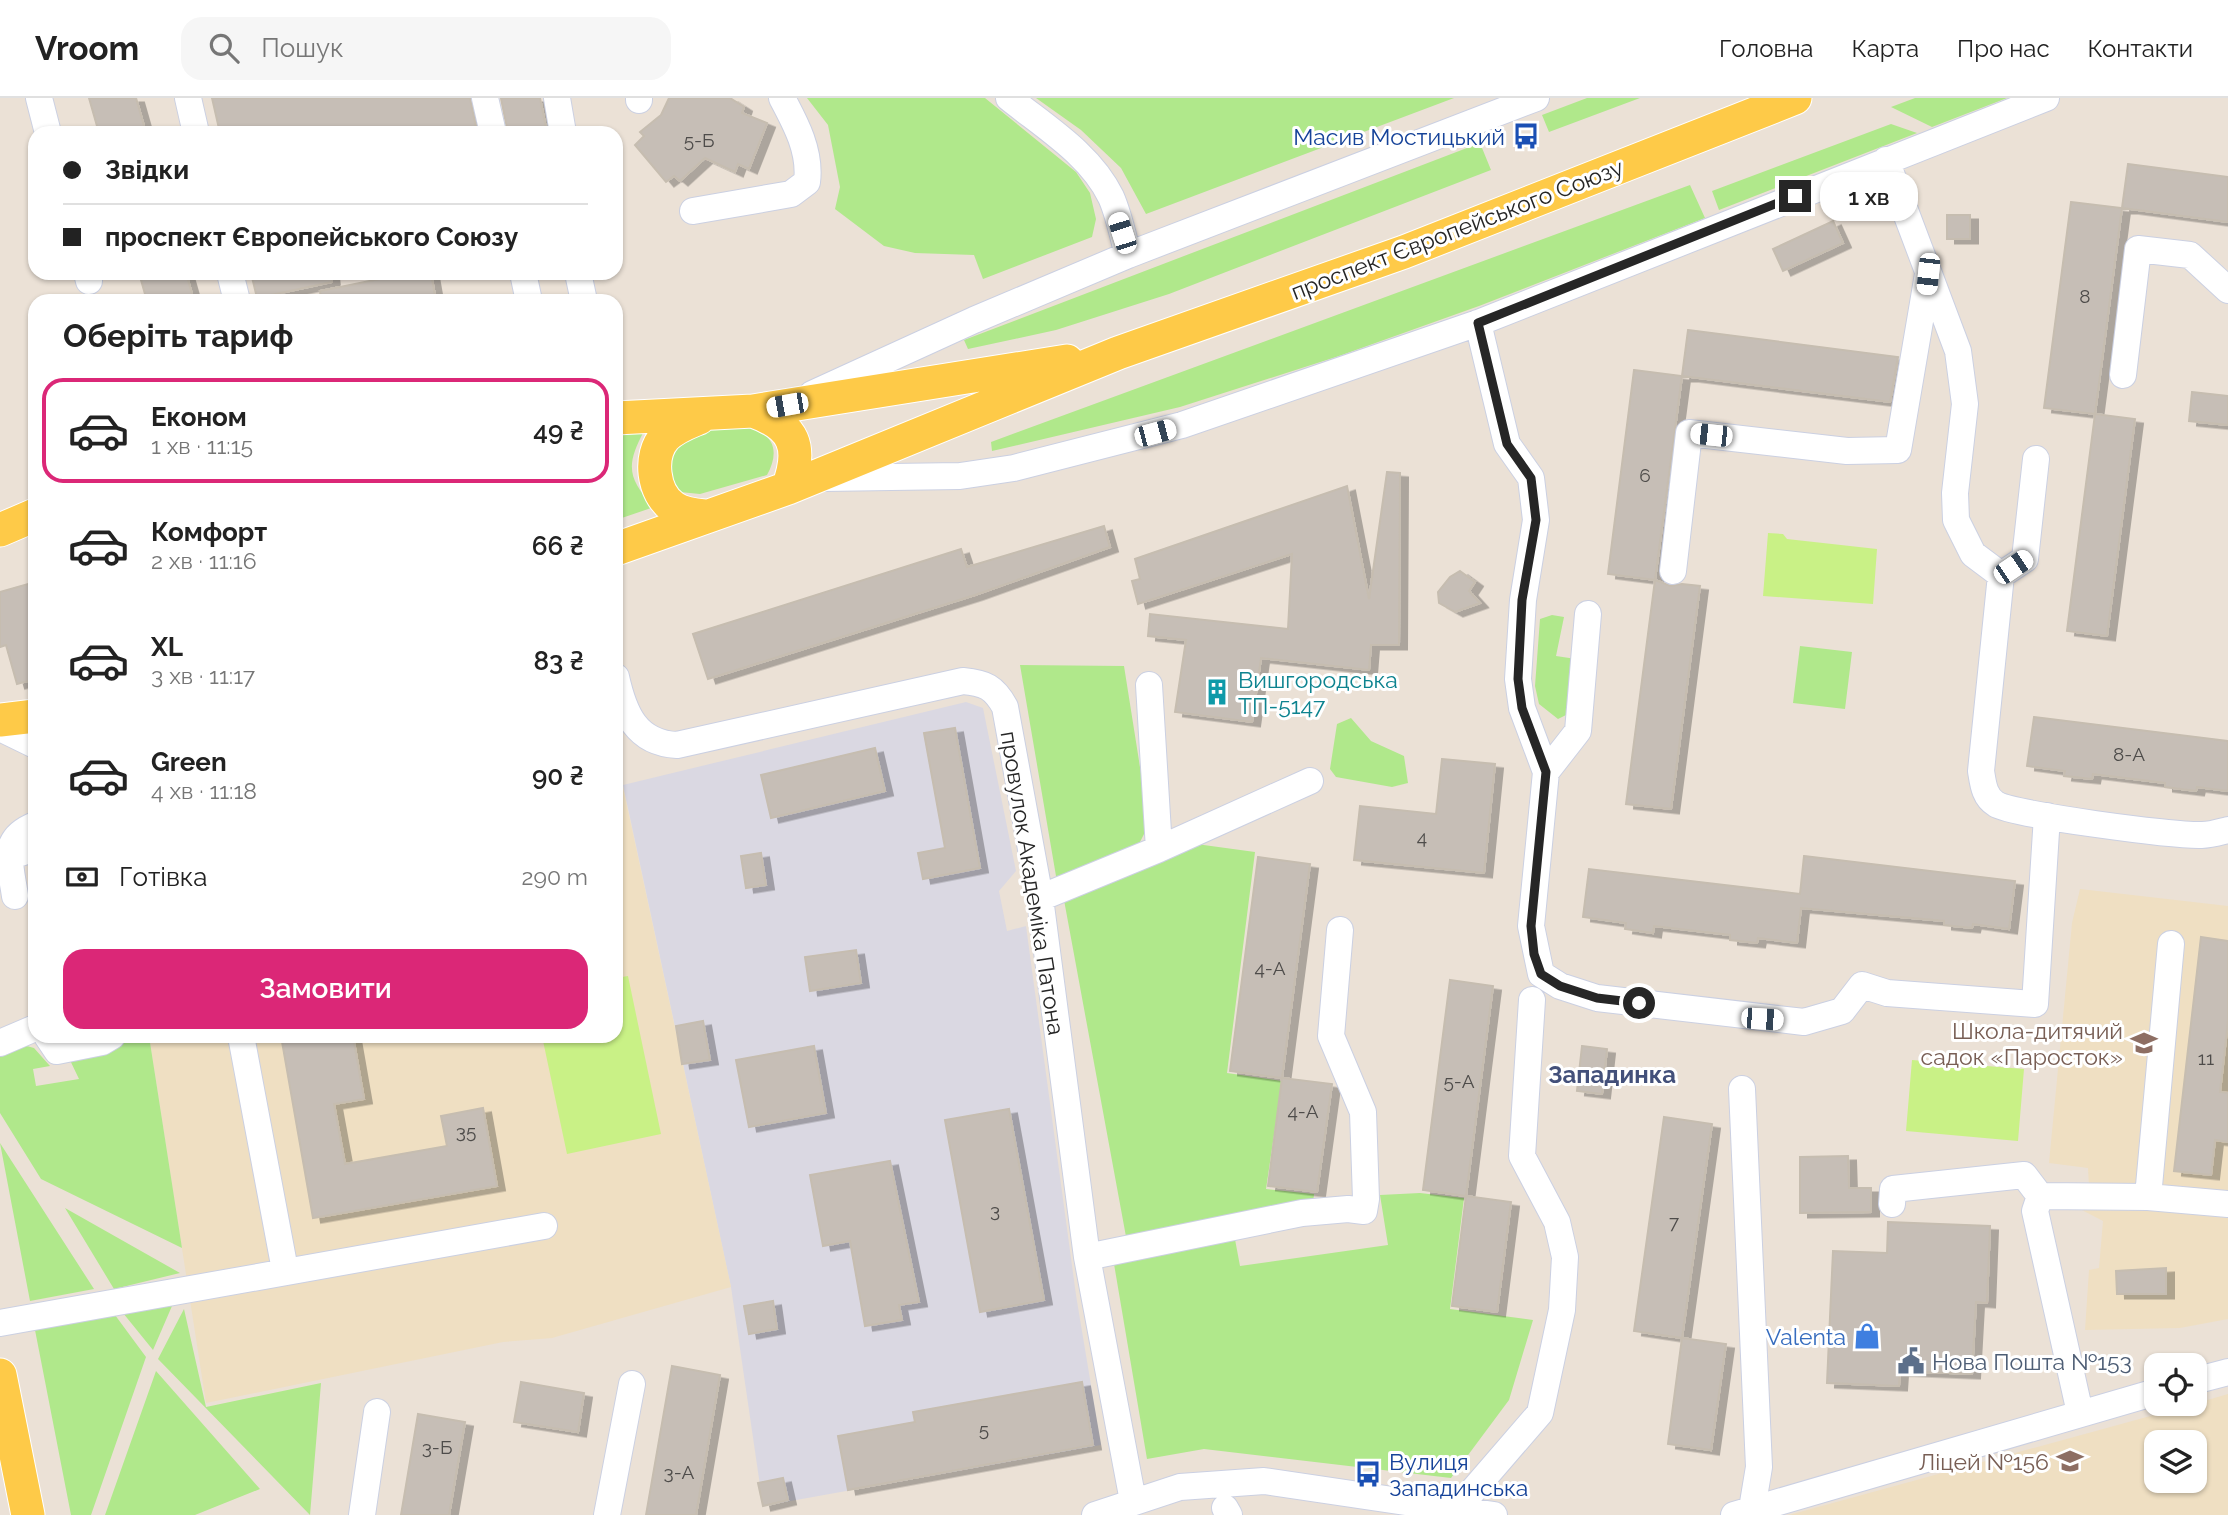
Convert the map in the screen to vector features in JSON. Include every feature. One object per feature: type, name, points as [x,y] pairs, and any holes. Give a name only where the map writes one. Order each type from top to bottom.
[{"type":"main road","name":"проспект Європейського Союзу","points":[[623,546],[801,483],[1118,353],[1404,252],[1795,98]]},
{"type":"main road","name":"проспект Європейського Союзу","points":[[623,418],[753,411],[1118,353]]},
{"type":"main road","points":[[753,411],[775,419],[786,428],[793,439],[795,468],[801,483]]},
{"type":"main road","points":[[704,415],[677,427],[663,439],[656,455],[655,476],[663,497],[675,509],[705,516]]},
{"type":"main road","points":[[0,530],[28,518]]},
{"type":"main road","points":[[0,720],[28,717]]},
{"type":"main road","points":[[0,1375],[27,1515]]},
{"type":"street","points":[[38,98],[46,126]]},
{"type":"street","points":[[188,98],[194,126]]},
{"type":"street","points":[[485,98],[491,126]]},
{"type":"street","points":[[557,98],[562,126]]},
{"type":"street","points":[[693,211],[791,194],[807,182],[809,171],[803,144],[782,98]]},
{"type":"street","points":[[1009,98],[1079,154],[1098,176],[1111,198],[1128,255]]},
{"type":"street","name":"проспект Європейського Союзу","points":[[787,405],[974,320],[1128,255],[1536,98]]},
{"type":"street","name":"проспект Європейського Союзу","points":[[801,483],[960,476],[1014,468],[1182,425],[1478,323],[2046,98]]},
{"type":"street","points":[[1886,160],[1928,274],[1950,324],[1964,384],[1965,404],[1955,493],[1956,520],[1973,554],[2001,575]]},
{"type":"street","points":[[2123,375],[2138,249],[2190,256],[2228,290]]},
{"type":"street","points":[[1673,571],[1689,433],[1847,450],[1898,450],[1928,274]]},
{"type":"street","points":[[1478,323],[1507,444],[1531,478],[1536,520],[1522,600],[1518,679],[1522,708],[1546,772],[1531,926],[1541,974],[1560,986],[1597,998],[1804,1022],[1842,1010],[1862,985],[1887,993],[2035,1004],[2047,816]]},
{"type":"street","points":[[2001,575],[2025,559],[2036,459]]},
{"type":"street","points":[[2001,575],[1981,771],[1986,794],[1995,804],[2047,816],[2202,835],[2228,830]]},
{"type":"street","points":[[1546,772],[1578,731],[1588,614]]},
{"type":"street","name":"провулок Академіка Патона","points":[[623,704],[643,734],[658,744],[677,745],[963,681],[985,683],[996,691],[1005,707],[1040,898],[1087,1257],[1133,1501]]},
{"type":"street","points":[[1149,685],[1160,849]]},
{"type":"street","points":[[0,728],[28,742]]},
{"type":"street","points":[[1040,898],[1160,849],[1310,781]]},
{"type":"street","points":[[15,896],[8,843],[13,835],[28,828]]},
{"type":"street","points":[[9,857],[28,850]]},
{"type":"street","points":[[1087,1257],[1301,1213],[1348,1209],[1364,1211],[1366,1199],[1363,1112],[1331,1036],[1340,930]]},
{"type":"street","points":[[2148,1197],[2171,944]]},
{"type":"street","points":[[1458,1508],[1540,1413],[1562,1310],[1565,1257],[1557,1222],[1522,1156],[1532,1000]]},
{"type":"street","points":[[52,1043],[57,1051],[97,1043]]},
{"type":"street","points":[[242,1043],[285,1270]]},
{"type":"street","points":[[1742,1089],[1759,1467],[1743,1512]]},
{"type":"street","points":[[1892,1203],[1893,1189],[2024,1175],[2040,1196]]},
{"type":"street","points":[[2040,1196],[2148,1197],[2228,1204]]},
{"type":"street","points":[[2040,1196],[2035,1211],[2080,1413]]},
{"type":"street","points":[[0,1323],[285,1270],[544,1226]]},
{"type":"street","points":[[2207,1378],[2228,1372]]},
{"type":"street","points":[[607,1515],[632,1384]]},
{"type":"street","points":[[1743,1512],[2144,1395]]},
{"type":"street","points":[[362,1515],[377,1412]]},
{"type":"street","points":[[1095,1515],[1180,1487],[1264,1481],[1494,1515]]},
{"type":"shaded area","points":[[966,702],[983,708],[1016,871],[999,891],[1007,931],[1026,926],[1076,1295],[1101,1445],[763,1506],[731,1287],[623,785]]},
{"type":"shaded area","points":[[623,787],[731,1287],[552,1338],[503,1342],[206,1403],[150,1043],[623,1043]]},
{"type":"shaded area","name":"Школа-дитячий садок «Паросток»","points":[[2080,889],[2228,906],[2228,1319],[2180,1328],[2085,1330],[2089,1270],[2099,1268],[2103,1221],[2078,1208],[2089,1187],[2088,1168],[2049,1163],[2072,923]]},
{"type":"shaded area","name":"Ліцей №156","points":[[2228,1394],[2228,1515],[1789,1515],[2150,1416],[2207,1416],[2207,1400]]},
{"type":"green space","points":[[807,98],[985,98],[1076,172],[1090,193],[1096,219],[1092,237],[983,279],[974,255],[915,253],[884,246],[835,209],[840,187],[828,125]]},
{"type":"green space","points":[[1036,98],[1454,98],[1146,214],[1121,168],[1081,130]]},
{"type":"green space","points":[[1587,98],[1640,98],[1549,132],[1542,115]]},
{"type":"green space","points":[[1915,98],[2007,98],[1932,127],[1891,107]]},
{"type":"green space","points":[[1891,124],[1917,133],[1719,210],[1712,191]]},
{"type":"green space","points":[[1480,143],[1491,170],[1169,294],[1056,330],[968,349],[964,340]]},
{"type":"green space","points":[[1690,185],[1705,218],[1479,306],[1339,356],[1180,407],[992,451],[991,442]]},
{"type":"green space","points":[[749,426],[764,434],[772,445],[773,458],[767,475],[700,494],[680,492],[670,478],[670,442],[690,429]]},
{"type":"green space","points":[[644,431],[634,453],[632,471],[639,488],[654,507],[623,518],[623,432]]},
{"type":"green space","points":[[1768,533],[1783,534],[1787,539],[1877,549],[1873,604],[1763,596]]},
{"type":"green space","points":[[1552,615],[1564,617],[1556,656],[1576,659],[1568,714],[1558,719],[1539,704],[1535,686],[1540,619]]},
{"type":"green space","points":[[1800,646],[1852,652],[1845,709],[1793,703]]},
{"type":"green space","points":[[1020,665],[1124,666],[1149,824],[1137,848],[1079,874],[1056,876]]},
{"type":"green space","points":[[1351,718],[1371,741],[1404,756],[1408,783],[1392,787],[1336,777],[1330,769],[1337,724]]},
{"type":"green space","points":[[1189,843],[1255,852],[1227,1073],[1282,1081],[1266,1189],[1314,1194],[1313,1204],[1127,1242],[1064,900]]},
{"type":"green space","points":[[628,976],[661,1134],[567,1154],[543,1043],[623,1043],[623,977]]},
{"type":"green space","points":[[102,1043],[150,1043],[182,1248],[41,1179],[0,1113],[0,1055],[23,1045],[34,1048],[50,1066],[33,1069],[36,1086],[79,1079],[68,1056]]},
{"type":"green space","points":[[1912,1060],[2024,1069],[2018,1141],[1906,1131]]},
{"type":"green space","points":[[0,1143],[94,1289],[30,1301]]},
{"type":"green space","points":[[1420,1193],[1464,1198],[1450,1309],[1533,1320],[1509,1400],[1451,1478],[1204,1449],[1147,1459],[1113,1258],[1234,1234],[1240,1266],[1388,1245],[1380,1195]]},
{"type":"green space","points":[[65,1208],[180,1273],[114,1289]]},
{"type":"green space","points":[[172,1306],[153,1350],[123,1313]]},
{"type":"green space","points":[[184,1309],[206,1407],[321,1383],[310,1515],[158,1359]]},
{"type":"green space","points":[[115,1315],[146,1357],[91,1515],[71,1515],[35,1330]]},
{"type":"green space","points":[[156,1371],[260,1489],[195,1515],[105,1515]]},
{"type":"building","points":[[89,98],[136,98],[144,126],[97,126]]},
{"type":"building","points":[[212,98],[470,98],[476,126],[218,126]]},
{"type":"building","points":[[501,98],[540,98],[546,126],[507,126]]},
{"type":"building","points":[[669,98],[730,98],[744,107],[742,113],[767,123],[749,169],[738,164],[735,172],[705,158],[680,181],[674,176],[666,182],[635,145],[644,136],[640,132],[661,115]]},
{"type":"building","points":[[2128,164],[2228,177],[2228,222],[2122,208]]},
{"type":"building","points":[[2071,202],[2122,208],[2095,414],[2044,408]]},
{"type":"building","points":[[1947,215],[1970,215],[1970,239],[1947,239]]},
{"type":"building","points":[[1833,221],[1843,243],[1783,271],[1773,249]]},
{"type":"building","points":[[141,280],[188,280],[192,294],[145,294]]},
{"type":"building","points":[[253,280],[332,280],[276,294],[256,294]]},
{"type":"building","points":[[374,280],[432,280],[435,294],[320,294],[320,291]]},
{"type":"building","points":[[1688,330],[1898,357],[1890,402],[1682,376]]},
{"type":"building","points":[[1634,370],[1682,376],[1655,580],[1608,574]]},
{"type":"building","points":[[2192,392],[2228,396],[2228,425],[2189,421]]},
{"type":"building","points":[[2095,414],[2135,419],[2107,636],[2067,631]]},
{"type":"building","points":[[1387,472],[1400,473],[1399,645],[1371,645],[1369,670],[1261,658],[1252,722],[1175,712],[1186,640],[1148,636],[1150,614],[1288,629],[1292,554],[1138,604],[1132,581],[1140,579],[1135,559],[1347,486],[1369,599]]},
{"type":"building","points":[[1104,526],[1110,547],[975,595],[708,679],[693,634],[961,549],[967,567]]},
{"type":"building","points":[[1460,571],[1475,582],[1469,591],[1480,603],[1455,612],[1439,603],[1438,592],[1450,577]]},
{"type":"building","points":[[1655,580],[1671,586],[1700,586],[1671,809],[1626,804]]},
{"type":"building","points":[[28,584],[28,681],[17,684],[6,645],[0,647],[0,592]]},
{"type":"building","points":[[2034,717],[2228,741],[2228,791],[2197,787],[2196,791],[2165,787],[2165,783],[2093,774],[2092,779],[2064,776],[2065,771],[2027,766]]},
{"type":"building","points":[[955,728],[980,868],[923,879],[918,853],[945,848],[924,733]]},
{"type":"building","points":[[875,748],[885,791],[771,818],[761,775]]},
{"type":"building","points":[[1442,759],[1495,764],[1484,873],[1354,860],[1360,806],[1436,814]]},
{"type":"building","points":[[761,853],[766,885],[746,888],[741,856]]},
{"type":"building","points":[[1804,856],[2015,881],[2009,929],[1973,924],[1972,928],[1944,925],[1944,921],[1801,908],[1797,943],[1758,938],[1757,943],[1730,940],[1730,935],[1654,926],[1653,933],[1625,929],[1626,923],[1583,917],[1589,869],[1800,894]]},
{"type":"building","points":[[1258,857],[1310,864],[1282,1078],[1230,1071]]},
{"type":"building","points":[[2201,937],[2228,941],[2228,1021],[2220,1092],[2228,1093],[2228,1142],[2215,1140],[2211,1175],[2174,1171]]},
{"type":"building","points":[[856,950],[861,983],[810,991],[805,957]]},
{"type":"building","points":[[1450,980],[1493,986],[1466,1196],[1423,1190]]},
{"type":"building","points":[[703,1021],[710,1060],[682,1064],[676,1026]]},
{"type":"building","points":[[282,1043],[354,1043],[364,1099],[334,1104],[345,1164],[447,1146],[441,1116],[483,1108],[497,1186],[313,1218]]},
{"type":"building","points":[[814,1046],[826,1113],[749,1127],[736,1060]]},
{"type":"building","points":[[1582,1046],[1607,1049],[1602,1094],[1577,1091]]},
{"type":"building","points":[[1282,1078],[1332,1084],[1317,1192],[1268,1186]]},
{"type":"building","points":[[1009,1109],[1044,1300],[980,1312],[945,1120]]},
{"type":"building","points":[[1664,1117],[1712,1124],[1682,1338],[1634,1331]]},
{"type":"building","points":[[1848,1156],[1849,1188],[1871,1188],[1871,1212],[1800,1213],[1800,1157]]},
{"type":"building","points":[[890,1161],[919,1302],[899,1305],[902,1320],[865,1326],[850,1241],[823,1246],[810,1175]]},
{"type":"building","points":[[1466,1196],[1511,1202],[1497,1312],[1452,1306]]},
{"type":"building","points":[[1888,1222],[1990,1226],[1987,1303],[1976,1302],[1972,1374],[1900,1371],[1899,1386],[1827,1383],[1833,1251],[1887,1253]]},
{"type":"building","points":[[2166,1268],[2166,1294],[2117,1294],[2116,1271]]},
{"type":"building","points":[[773,1301],[777,1329],[749,1334],[744,1306]]},
{"type":"building","points":[[1682,1338],[1726,1344],[1711,1450],[1668,1444]]},
{"type":"building","points":[[672,1366],[720,1375],[696,1515],[646,1515]]},
{"type":"building","points":[[521,1382],[584,1393],[578,1432],[514,1422]]},
{"type":"building","points":[[1082,1382],[1093,1445],[848,1490],[838,1436],[915,1422],[913,1412]]},
{"type":"building","points":[[418,1414],[465,1422],[449,1515],[401,1515]]},
{"type":"building","points":[[783,1478],[788,1500],[763,1506],[758,1483]]},
{"type":"place","name":"Масив Мостицький","points":[[1526,136]]},
{"type":"place","name":"Вишгородська ТП-5147","points":[[1217,692]]},
{"type":"place","name":"Школа-дитячий садок «Паросток»","points":[[2144,1043]]},
{"type":"place","name":"Valenta","points":[[1867,1336]]},
{"type":"place","name":"Нова Пошта №153","points":[[1911,1361]]},
{"type":"place","name":"Ліцей №156","points":[[2070,1461]]},
{"type":"place","name":"Вулиця Западинська","points":[[1368,1474]]},
{"type":"district","name":"Западинка","points":[[1612,1074]]},
{"type":"route","points":[[1639,1003],[1597,998],[1560,986],[1541,974],[1534,954],[1531,926],[1546,772],[1522,708],[1518,679],[1522,600],[1536,520],[1531,478],[1507,444],[1478,323],[1795,196]]}]
